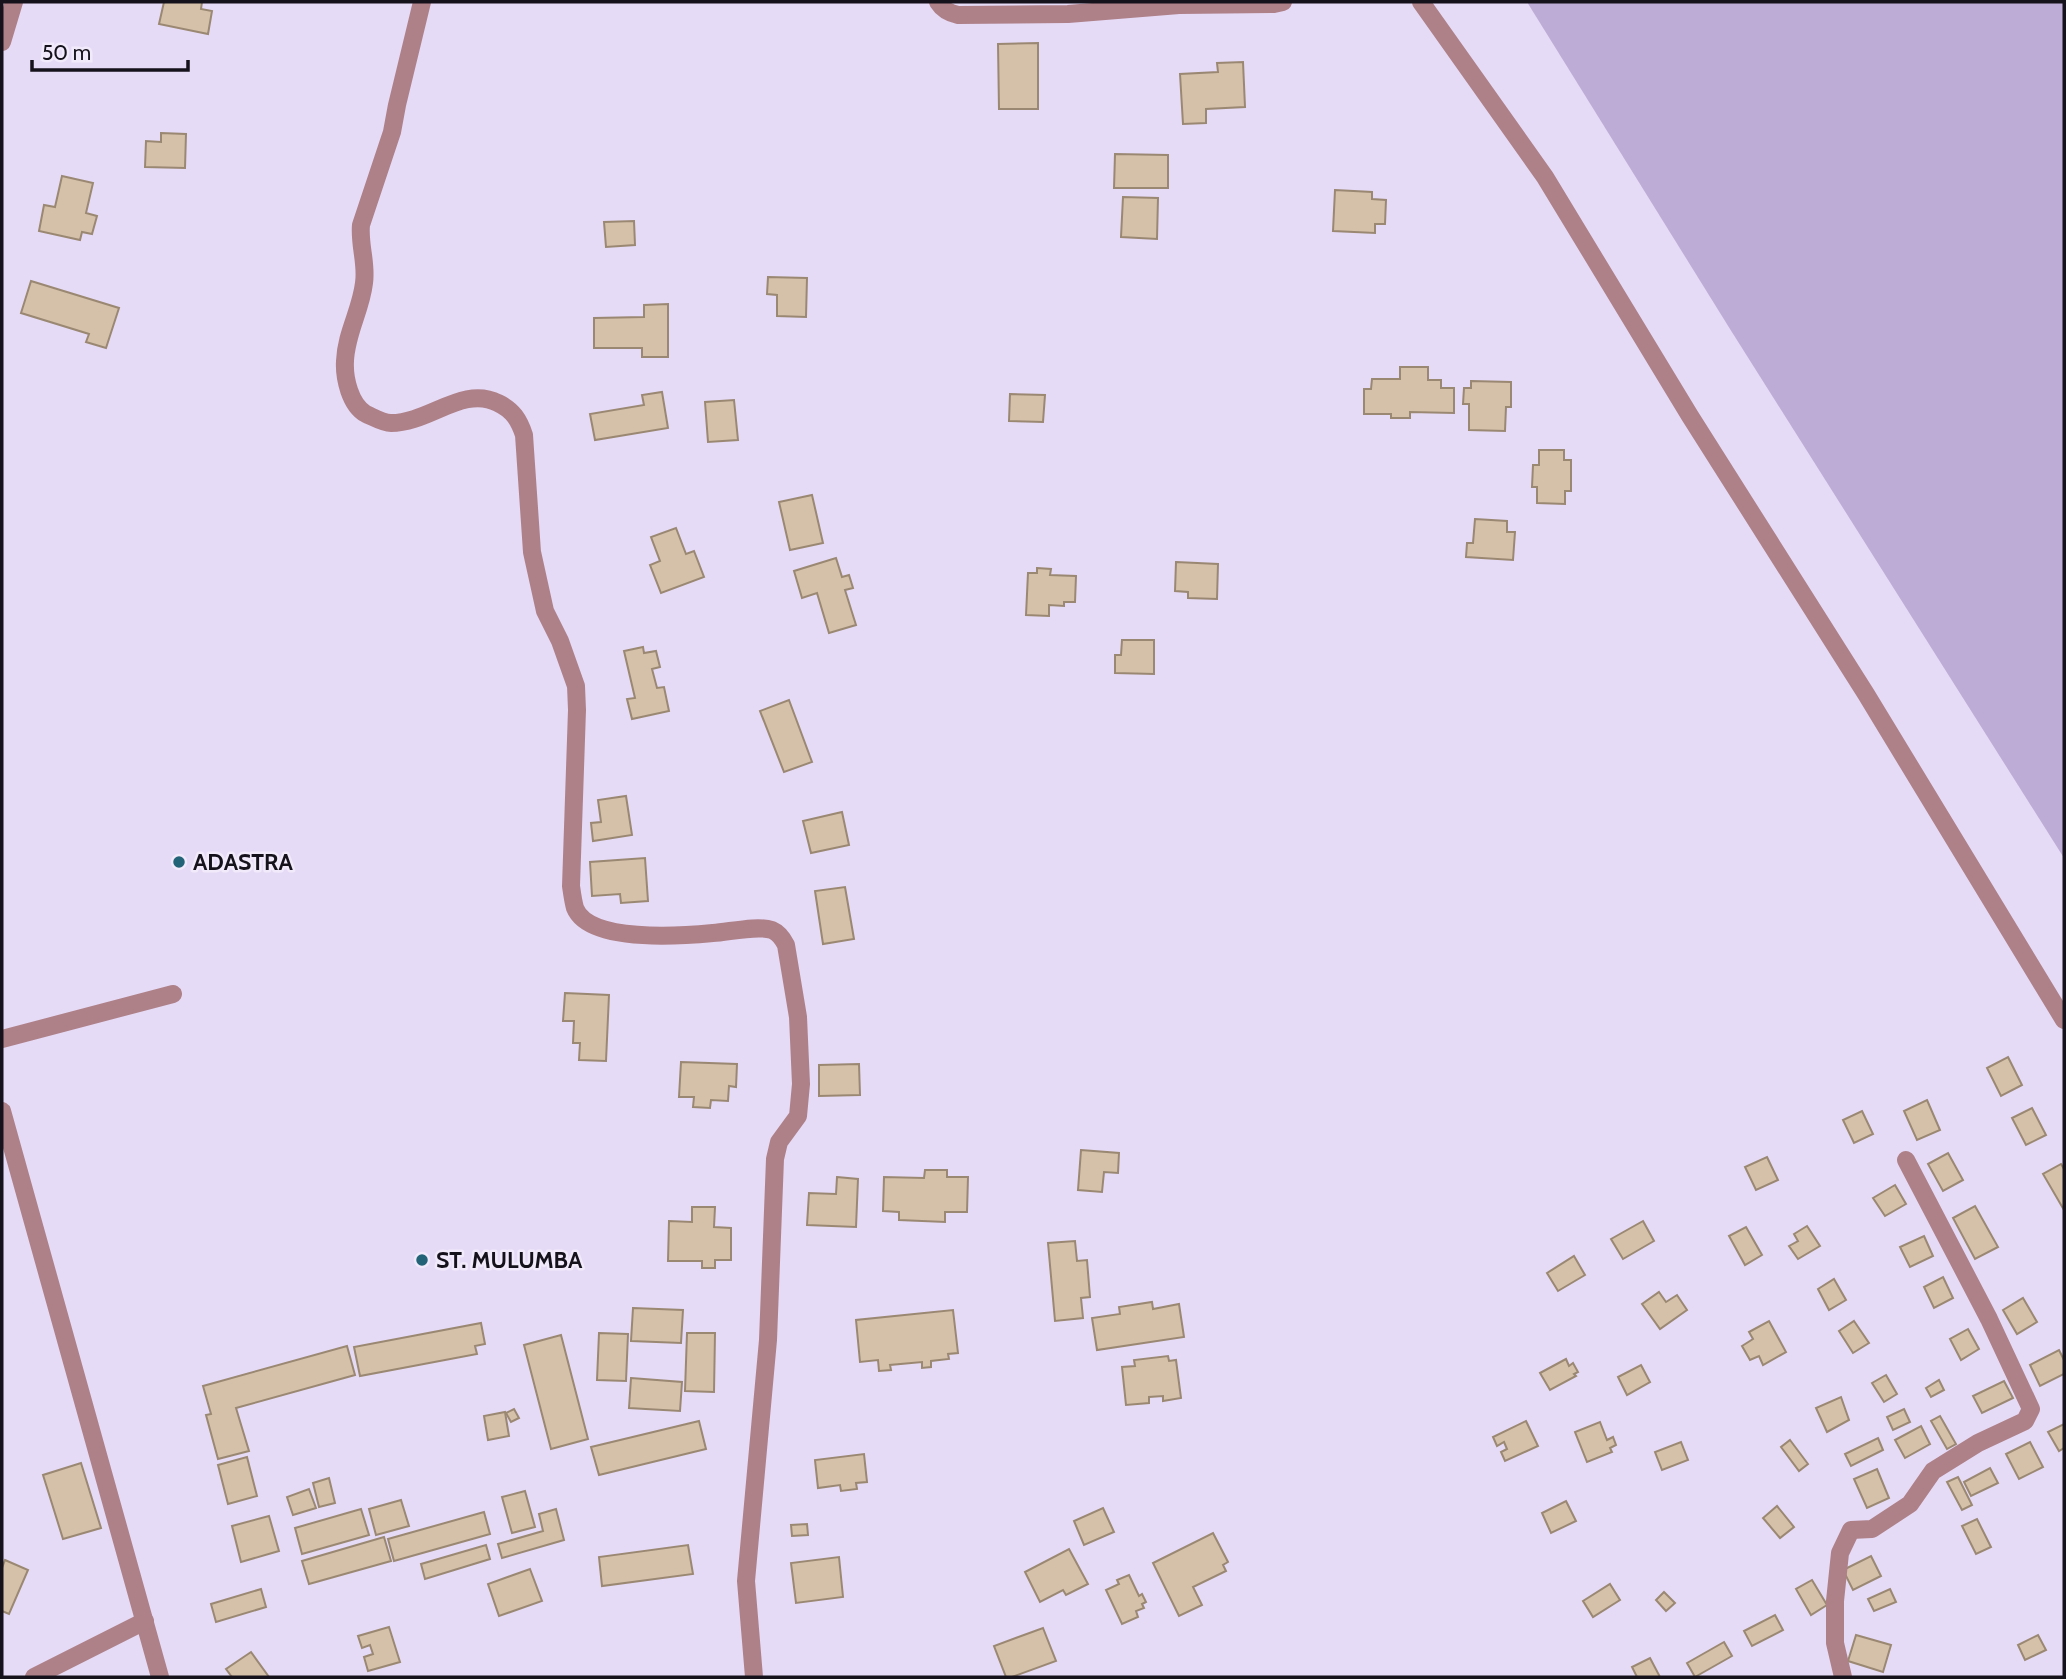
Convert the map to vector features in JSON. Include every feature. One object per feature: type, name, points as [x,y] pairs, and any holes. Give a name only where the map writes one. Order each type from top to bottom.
[{"type":"street","points":[[2,42],[14,2]]},
{"type":"street","points":[[422,2],[393,132],[361,225],[364,285],[348,335],[345,363],[348,387],[354,402],[363,412],[388,423],[412,420],[462,400],[477,397],[508,407],[520,421],[524,435],[532,552],[545,611],[560,641],[576,686],[571,886],[575,909],[601,930],[645,936],[762,928],[774,930],[786,945],[798,1017],[802,1072],[798,1116],[779,1142],[775,1159],[768,1340],[746,1581],[754,1677]]},
{"type":"street","points":[[938,2],[950,13],[958,15],[1069,14],[1179,5],[1283,2]]},
{"type":"street","points":[[1421,2],[1545,177],[1690,416],[1874,706],[2064,1020]]},
{"type":"street","points":[[2,1039],[173,994]]},
{"type":"street","points":[[2,1111],[7,1150],[160,1677]]},
{"type":"street","points":[[1843,1677],[1835,1643],[1835,1601],[1840,1553],[1851,1530],[1872,1529],[1910,1504],[1933,1471],[1978,1443],[2025,1420],[2032,1409],[1989,1319],[1906,1160]]},
{"type":"street","points":[[34,1677],[145,1621]]},
{"type":"shaded area","points":[[1527,2],[2064,2],[2064,858],[1730,329]]},
{"type":"building","points":[[164,2],[202,2],[201,9],[212,11],[208,34],[159,24]]},
{"type":"building","points":[[1038,43],[1038,109],[999,109],[998,44]]},
{"type":"building","points":[[1243,62],[1245,107],[1206,109],[1206,123],[1183,124],[1180,74],[1218,72],[1217,63]]},
{"type":"building","points":[[161,133],[186,134],[185,168],[145,167],[146,141],[161,142]]},
{"type":"building","points":[[1115,154],[1168,155],[1168,188],[1114,188]]},
{"type":"building","points":[[62,176],[93,183],[86,213],[97,216],[92,234],[82,232],[80,240],[39,231],[44,205],[55,207]]},
{"type":"building","points":[[1335,190],[1372,192],[1372,199],[1386,200],[1385,224],[1375,224],[1375,233],[1333,231]]},
{"type":"building","points":[[1123,197],[1158,198],[1157,239],[1121,237]]},
{"type":"building","points":[[634,221],[635,245],[606,247],[604,222]]},
{"type":"building","points":[[768,277],[807,278],[806,317],[777,316],[777,295],[767,294]]},
{"type":"building","points":[[31,281],[119,308],[106,348],[86,342],[89,334],[21,313]]},
{"type":"building","points":[[668,304],[668,357],[642,357],[642,348],[594,348],[594,318],[644,317],[644,305]]},
{"type":"building","points":[[1400,367],[1428,367],[1428,380],[1441,380],[1441,388],[1454,388],[1454,413],[1410,412],[1410,418],[1391,418],[1391,414],[1364,414],[1364,389],[1371,389],[1372,379],[1400,379]]},
{"type":"building","points":[[1471,381],[1511,382],[1511,407],[1506,407],[1505,431],[1469,430],[1469,404],[1463,404],[1464,388],[1471,388]]},
{"type":"building","points":[[662,392],[668,428],[595,440],[590,414],[644,405],[642,395]]},
{"type":"building","points":[[1010,394],[1045,395],[1043,422],[1009,421]]},
{"type":"building","points":[[734,400],[738,440],[708,442],[705,402]]},
{"type":"building","points":[[1539,450],[1564,450],[1564,460],[1571,460],[1571,491],[1565,491],[1565,504],[1537,503],[1537,487],[1532,487],[1533,465],[1539,465]]},
{"type":"building","points":[[812,495],[823,543],[790,550],[779,502]]},
{"type":"building","points":[[1475,519],[1507,521],[1507,532],[1515,532],[1513,560],[1466,557],[1467,543],[1473,543]]},
{"type":"building","points":[[676,528],[686,554],[694,551],[704,577],[661,593],[650,565],[660,561],[651,537]]},
{"type":"building","points":[[836,558],[842,577],[849,575],[853,588],[845,590],[856,625],[829,633],[817,593],[802,598],[794,571]]},
{"type":"building","points":[[1176,562],[1218,564],[1217,599],[1188,598],[1188,592],[1175,591]]},
{"type":"building","points":[[1037,568],[1051,569],[1050,575],[1076,576],[1075,602],[1064,602],[1064,606],[1049,605],[1049,616],[1026,615],[1028,573],[1037,573]]},
{"type":"building","points":[[1122,640],[1154,640],[1154,674],[1115,673],[1115,655],[1121,655]]},
{"type":"building","points":[[643,647],[644,653],[656,651],[660,667],[652,669],[657,688],[664,687],[669,711],[632,719],[627,699],[635,698],[624,651]]},
{"type":"building","points":[[789,700],[812,762],[784,772],[760,711]]},
{"type":"building","points":[[626,796],[632,835],[593,841],[591,823],[601,822],[598,800]]},
{"type":"building","points":[[842,812],[849,845],[811,853],[803,821]]},
{"type":"building","points":[[645,858],[648,901],[621,903],[620,894],[592,896],[590,862]]},
{"type":"building","points":[[845,887],[854,939],[823,944],[815,891]]},
{"type":"building","points":[[565,993],[609,995],[606,1061],[579,1060],[580,1043],[573,1043],[574,1021],[563,1021]]},
{"type":"building","points":[[2008,1057],[2022,1085],[2001,1096],[1987,1068]]},
{"type":"building","points":[[681,1062],[737,1064],[736,1087],[729,1086],[728,1101],[711,1100],[710,1108],[693,1107],[694,1097],[679,1097]]},
{"type":"building","points":[[859,1064],[860,1095],[819,1096],[819,1065]]},
{"type":"building","points":[[1927,1100],[1940,1130],[1917,1140],[1904,1111]]},
{"type":"building","points":[[2032,1108],[2046,1135],[2026,1145],[2012,1118]]},
{"type":"building","points":[[1862,1111],[1873,1134],[1854,1143],[1843,1120]]},
{"type":"building","points":[[1081,1150],[1119,1153],[1118,1173],[1104,1172],[1102,1192],[1078,1190]]},
{"type":"building","points":[[1948,1153],[1963,1180],[1943,1191],[1928,1164]]},
{"type":"building","points":[[1767,1157],[1778,1180],[1756,1190],[1745,1167]]},
{"type":"building","points":[[2061,1164],[2064,1169],[2064,1210],[2043,1174]]},
{"type":"building","points":[[925,1170],[947,1170],[947,1177],[968,1177],[967,1212],[945,1212],[945,1222],[899,1220],[899,1212],[883,1211],[884,1177],[924,1178]]},
{"type":"building","points":[[837,1177],[858,1179],[856,1227],[807,1225],[809,1193],[836,1194]]},
{"type":"building","points":[[1895,1185],[1906,1204],[1885,1216],[1873,1198]]},
{"type":"building","points":[[1975,1206],[1998,1247],[1975,1259],[1953,1218]]},
{"type":"building","points":[[692,1207],[715,1207],[714,1227],[731,1228],[731,1260],[715,1260],[715,1268],[702,1268],[702,1261],[668,1261],[669,1221],[692,1222]]},
{"type":"building","points":[[1643,1221],[1654,1241],[1623,1259],[1611,1239]]},
{"type":"building","points":[[1807,1226],[1820,1246],[1798,1259],[1789,1246],[1798,1241],[1794,1234]]},
{"type":"building","points":[[1746,1227],[1762,1255],[1745,1265],[1729,1236]]},
{"type":"building","points":[[1924,1236],[1933,1256],[1910,1267],[1900,1247]]},
{"type":"building","points":[[1075,1241],[1077,1261],[1087,1260],[1090,1297],[1081,1298],[1083,1318],[1055,1321],[1048,1243]]},
{"type":"building","points":[[1574,1256],[1585,1275],[1558,1291],[1547,1273]]},
{"type":"building","points":[[1943,1277],[1953,1298],[1934,1308],[1924,1287]]},
{"type":"building","points":[[1834,1279],[1846,1300],[1829,1310],[1818,1289]]},
{"type":"building","points":[[1659,1292],[1666,1302],[1677,1295],[1687,1310],[1660,1329],[1642,1304]]},
{"type":"building","points":[[2023,1298],[2037,1322],[2017,1334],[2003,1310]]},
{"type":"building","points":[[1152,1302],[1153,1309],[1179,1304],[1184,1337],[1097,1350],[1092,1318],[1120,1314],[1119,1307]]},
{"type":"building","points":[[633,1308],[683,1310],[681,1343],[631,1341]]},
{"type":"building","points":[[953,1310],[958,1353],[948,1354],[949,1359],[931,1361],[931,1367],[922,1368],[922,1362],[890,1365],[891,1370],[879,1371],[878,1360],[860,1362],[856,1320]]},
{"type":"building","points":[[1769,1321],[1786,1352],[1763,1365],[1759,1356],[1750,1360],[1742,1346],[1753,1339],[1749,1332]]},
{"type":"building","points":[[1854,1321],[1869,1343],[1853,1353],[1839,1331]]},
{"type":"building","points":[[481,1323],[485,1344],[475,1346],[477,1354],[360,1376],[354,1347]]},
{"type":"building","points":[[1968,1329],[1979,1349],[1961,1360],[1950,1339]]},
{"type":"building","points":[[599,1333],[628,1334],[626,1381],[597,1380]]},
{"type":"building","points":[[687,1333],[715,1333],[714,1392],[685,1391]]},
{"type":"building","points":[[561,1335],[588,1439],[551,1449],[524,1345]]},
{"type":"building","points":[[347,1346],[355,1375],[236,1408],[249,1451],[218,1459],[206,1415],[211,1414],[203,1386]]},
{"type":"building","points":[[2059,1350],[2064,1360],[2064,1374],[2040,1386],[2030,1365]]},
{"type":"building","points":[[1168,1356],[1169,1361],[1176,1360],[1181,1398],[1163,1401],[1163,1396],[1149,1397],[1149,1403],[1126,1405],[1122,1367],[1135,1366],[1134,1360]]},
{"type":"building","points":[[1566,1359],[1569,1366],[1573,1363],[1578,1372],[1574,1374],[1576,1376],[1550,1390],[1540,1373]]},
{"type":"building","points":[[1641,1365],[1650,1382],[1627,1395],[1618,1377]]},
{"type":"building","points":[[1886,1375],[1897,1394],[1884,1402],[1872,1383]]},
{"type":"building","points":[[631,1378],[682,1382],[680,1411],[629,1408]]},
{"type":"building","points":[[1939,1380],[1944,1390],[1931,1397],[1926,1388]]},
{"type":"building","points":[[2004,1381],[2013,1398],[1982,1413],[1973,1396]]},
{"type":"building","points":[[1841,1397],[1849,1420],[1827,1432],[1816,1408]]},
{"type":"building","points":[[514,1409],[519,1418],[511,1422],[506,1413]]},
{"type":"building","points":[[1904,1409],[1910,1422],[1893,1430],[1887,1417]]},
{"type":"building","points":[[505,1412],[509,1436],[488,1440],[484,1416]]},
{"type":"building","points":[[1940,1416],[1956,1444],[1947,1449],[1931,1421]]},
{"type":"building","points":[[699,1421],[706,1449],[599,1475],[591,1447]]},
{"type":"building","points":[[1526,1421],[1538,1446],[1505,1461],[1501,1452],[1507,1449],[1504,1442],[1497,1446],[1493,1437]]},
{"type":"building","points":[[1600,1422],[1607,1440],[1613,1437],[1616,1445],[1610,1448],[1612,1452],[1587,1462],[1575,1432]]},
{"type":"building","points":[[2064,1424],[2064,1448],[2059,1451],[2048,1432]]},
{"type":"building","points":[[1921,1426],[1930,1444],[1905,1458],[1895,1440]]},
{"type":"building","points":[[1878,1438],[1883,1450],[1851,1466],[1845,1454]]},
{"type":"building","points":[[1790,1440],[1808,1464],[1799,1471],[1781,1447]]},
{"type":"building","points":[[1681,1442],[1688,1460],[1662,1470],[1655,1452]]},
{"type":"building","points":[[2030,1442],[2043,1467],[2019,1479],[2006,1454]]},
{"type":"building","points":[[864,1454],[867,1482],[856,1483],[857,1489],[841,1491],[840,1485],[818,1488],[815,1460]]},
{"type":"building","points":[[247,1457],[257,1496],[228,1504],[218,1465]]},
{"type":"building","points":[[81,1463],[101,1528],[63,1539],[43,1475]]},
{"type":"building","points":[[1990,1468],[1998,1483],[1971,1496],[1964,1482]]},
{"type":"building","points":[[1877,1469],[1889,1498],[1867,1508],[1854,1479]]},
{"type":"building","points":[[1958,1477],[1972,1505],[1962,1510],[1947,1482]]},
{"type":"building","points":[[329,1478],[335,1503],[319,1507],[313,1483]]},
{"type":"building","points":[[309,1489],[316,1508],[293,1515],[287,1497]]},
{"type":"building","points":[[525,1491],[535,1527],[512,1533],[502,1497]]},
{"type":"building","points":[[401,1500],[409,1526],[376,1535],[369,1509]]},
{"type":"building","points":[[1566,1501],[1576,1521],[1551,1533],[1542,1513]]},
{"type":"building","points":[[1777,1506],[1794,1527],[1780,1538],[1763,1518]]},
{"type":"building","points":[[1103,1508],[1114,1532],[1084,1545],[1074,1521]]},
{"type":"building","points":[[361,1509],[369,1535],[302,1554],[295,1528]]},
{"type":"building","points":[[556,1509],[564,1540],[502,1558],[498,1544],[543,1531],[539,1514]]},
{"type":"building","points":[[484,1512],[490,1534],[394,1561],[388,1539]]},
{"type":"building","points":[[269,1516],[279,1551],[241,1562],[232,1526]]},
{"type":"building","points":[[1977,1519],[1991,1547],[1976,1554],[1962,1526]]},
{"type":"building","points":[[807,1524],[808,1535],[792,1536],[791,1525]]},
{"type":"building","points":[[1213,1533],[1228,1562],[1223,1565],[1226,1571],[1193,1587],[1202,1605],[1179,1616],[1153,1563]]},
{"type":"building","points":[[384,1537],[391,1561],[309,1584],[302,1561]]},
{"type":"building","points":[[486,1545],[490,1559],[425,1579],[421,1564]]},
{"type":"building","points":[[688,1545],[693,1574],[602,1586],[599,1557]]},
{"type":"building","points":[[1069,1549],[1088,1584],[1066,1595],[1063,1590],[1040,1602],[1025,1572]]},
{"type":"building","points":[[1871,1556],[1881,1576],[1853,1590],[1843,1570]]},
{"type":"building","points":[[839,1557],[843,1597],[796,1603],[791,1563]]},
{"type":"building","points":[[5,1560],[28,1570],[9,1614],[2,1611],[2,1568]]},
{"type":"building","points":[[530,1569],[542,1601],[499,1616],[488,1584]]},
{"type":"building","points":[[1129,1575],[1139,1596],[1142,1594],[1146,1602],[1142,1604],[1144,1608],[1136,1611],[1138,1617],[1122,1624],[1106,1590],[1119,1584],[1117,1580]]},
{"type":"building","points":[[1812,1580],[1827,1605],[1811,1615],[1796,1589]]},
{"type":"building","points":[[1610,1584],[1620,1600],[1593,1617],[1583,1601]]},
{"type":"building","points":[[261,1589],[266,1607],[216,1622],[211,1604]]},
{"type":"building","points":[[1890,1589],[1896,1602],[1874,1611],[1868,1599]]},
{"type":"building","points":[[1664,1592],[1675,1603],[1666,1611],[1656,1600]]},
{"type":"building","points":[[1775,1615],[1783,1630],[1752,1646],[1744,1631]]},
{"type":"building","points":[[389,1627],[400,1662],[368,1671],[364,1657],[373,1654],[370,1645],[362,1648],[358,1636]]},
{"type":"building","points":[[1043,1628],[1056,1661],[1006,1677],[994,1646]]},
{"type":"building","points":[[1856,1635],[1891,1645],[1883,1672],[1848,1661]]},
{"type":"building","points":[[2038,1635],[2046,1650],[2025,1660],[2018,1645]]},
{"type":"building","points":[[1724,1642],[1732,1656],[1695,1677],[1687,1663]]},
{"type":"building","points":[[251,1652],[269,1677],[232,1677],[226,1669]]},
{"type":"building","points":[[1650,1658],[1660,1677],[1637,1677],[1632,1667]]},
{"type":"place","name":"ADASTRA","points":[[179,862]]},
{"type":"place","name":"ST. MULUMBA","points":[[422,1260]]}]
